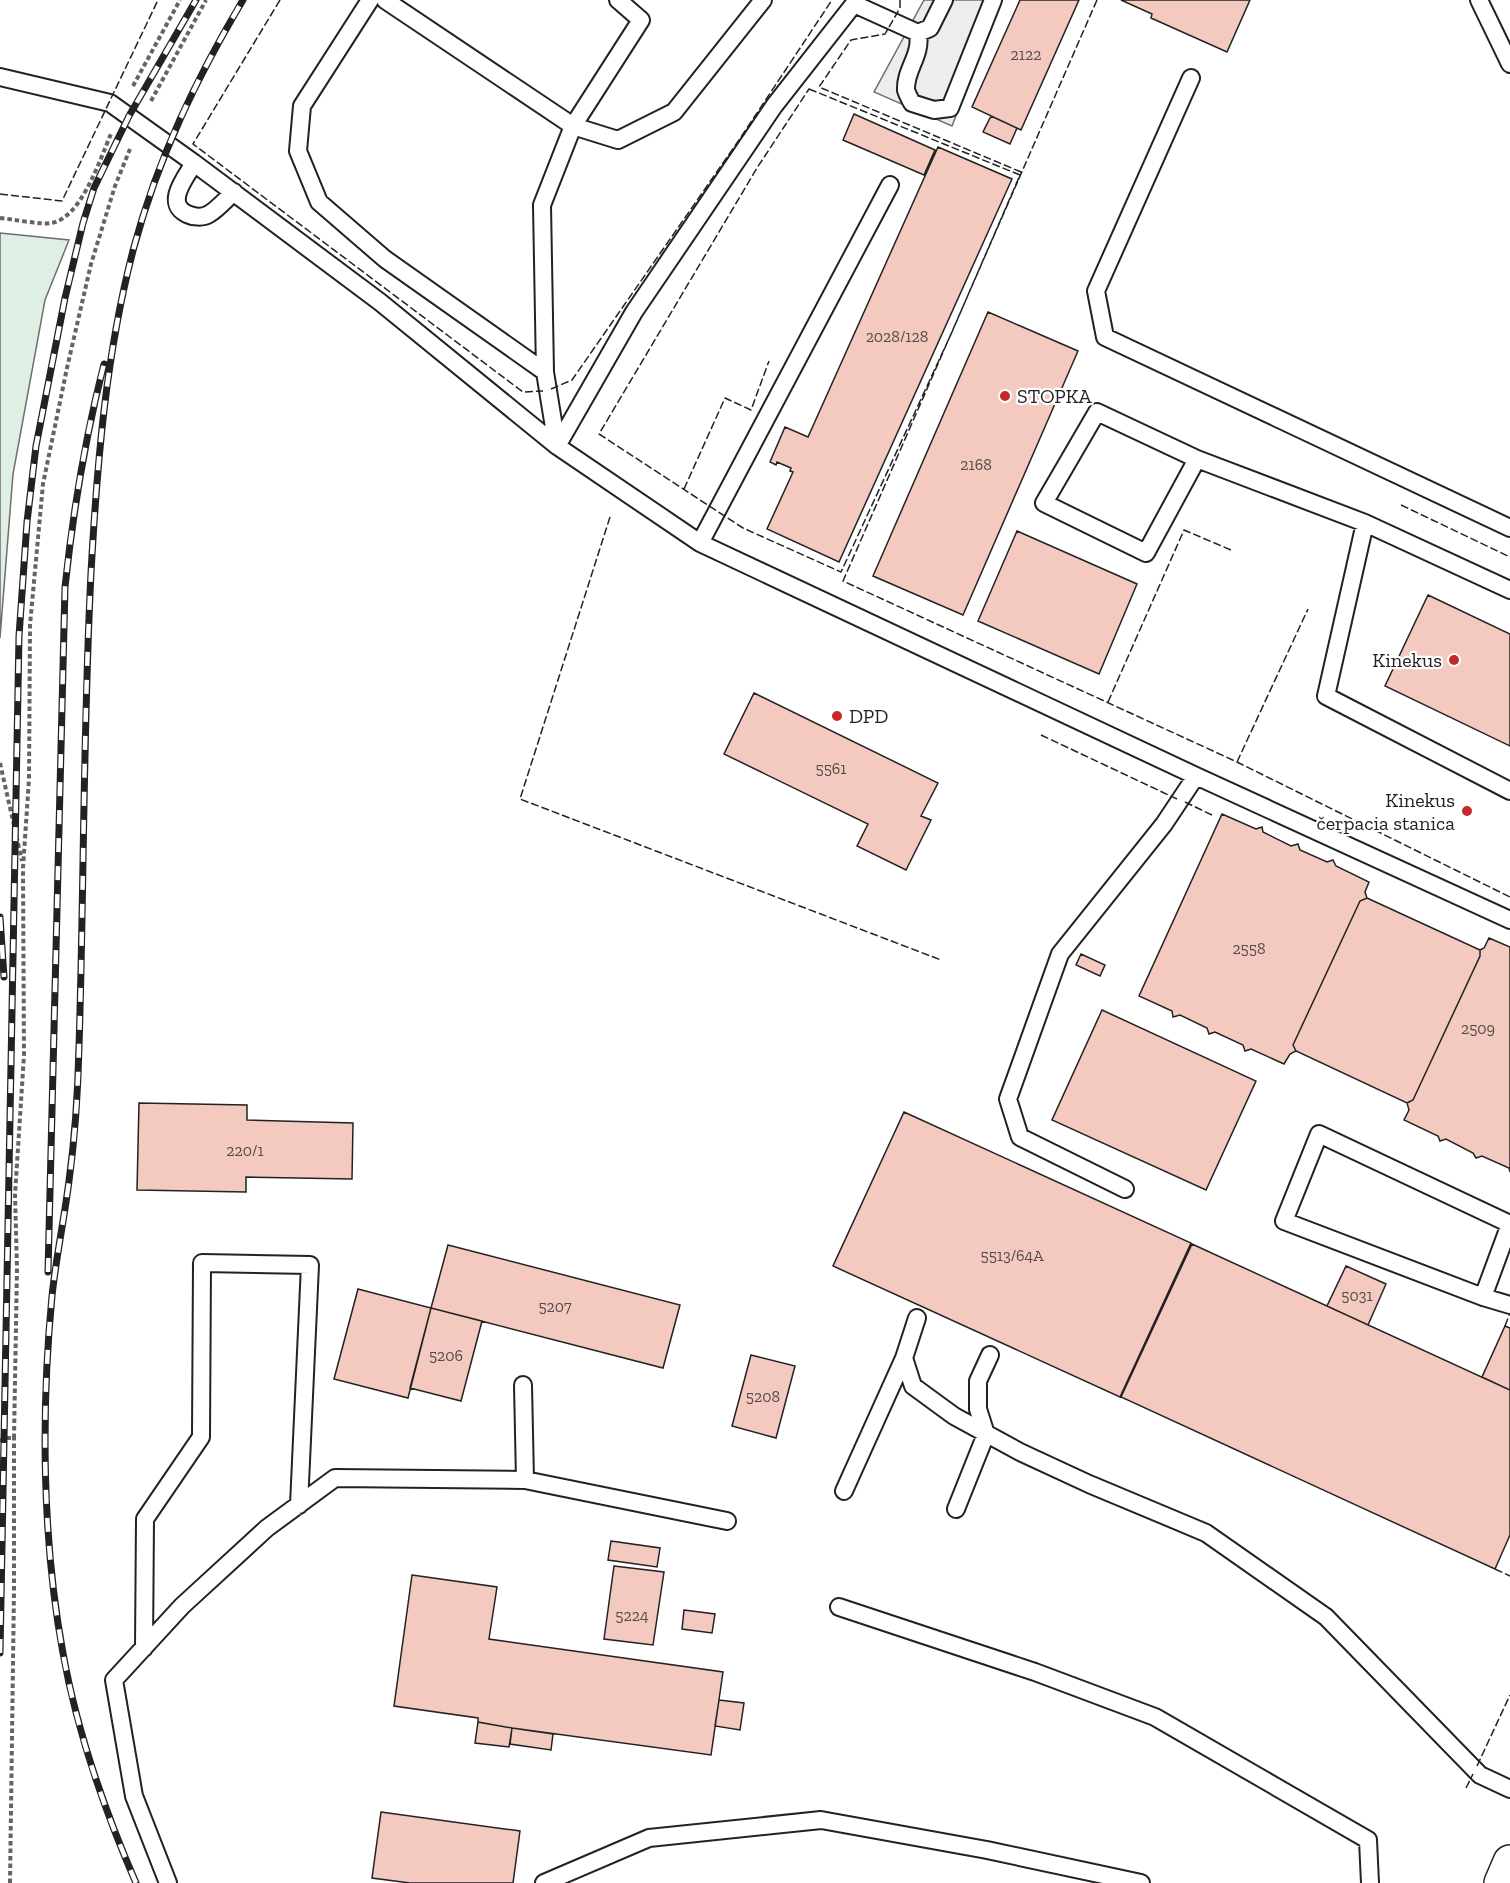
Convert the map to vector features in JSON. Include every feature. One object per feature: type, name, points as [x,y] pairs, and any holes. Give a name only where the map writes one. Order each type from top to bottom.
[{"type":"main road","points":[[1501,1883],[1510,1862]]},
{"type":"lane","points":[[370,0],[302,106],[297,151],[319,202],[384,259],[545,372]]},
{"type":"lane","points":[[386,0],[573,126],[618,140],[674,112],[763,0]]},
{"type":"lane","points":[[557,446],[545,372],[542,205],[573,126],[641,20],[618,0]]},
{"type":"lane","points":[[557,446],[640,302],[774,106],[855,2],[918,33],[930,28],[944,0]]},
{"type":"lane","points":[[918,33],[920,45],[908,77],[906,91],[912,103],[934,110],[950,108],[993,0]]},
{"type":"lane","points":[[1479,0],[1510,64]]},
{"type":"lane","points":[[0,77],[110,103],[234,192],[380,302],[557,446],[700,543],[1196,776],[1510,920]]},
{"type":"lane","points":[[1191,78],[1096,291],[1105,337],[1510,528]]},
{"type":"lane","points":[[194,163],[177,191],[176,203],[181,211],[193,216],[208,215],[234,192]]},
{"type":"lane","points":[[700,543],[890,185]]},
{"type":"lane","points":[[1197,459],[1146,553],[1044,503],[1097,412],[1197,459],[1365,523],[1510,590]]},
{"type":"lane","points":[[1365,523],[1326,696],[1510,791]]},
{"type":"lane","points":[[1125,1189],[1020,1137],[1008,1099],[1060,954],[1164,824],[1196,776]]},
{"type":"lane","points":[[1483,1297],[1510,1224],[1319,1134],[1284,1221],[1483,1297],[1510,1305]]},
{"type":"lane","points":[[144,1648],[146,1519],[201,1437],[202,1263],[310,1264],[299,1505]]},
{"type":"lane","points":[[844,1491],[904,1358],[917,1318]]},
{"type":"lane","points":[[956,1509],[986,1434],[978,1409],[978,1381],[990,1355]]},
{"type":"lane","points":[[904,1358],[913,1386],[954,1416],[1020,1452],[1206,1533],[1326,1617],[1480,1775],[1510,1789]]},
{"type":"lane","points":[[523,1385],[525,1480]]},
{"type":"lane","points":[[168,1883],[134,1796],[114,1680],[190,1598],[267,1528],[335,1478],[525,1480],[728,1521]]},
{"type":"lane","points":[[839,1607],[1035,1672],[1155,1717],[1368,1840],[1370,1883]]},
{"type":"lane","points":[[544,1883],[649,1838],[821,1820],[987,1850],[1141,1883]]},
{"type":"path","points":[[10,1883],[17,1268],[15,1195],[24,1055],[23,868],[29,779],[30,625],[43,484],[91,264],[115,186],[157,89],[206,0]]},
{"type":"path","points":[[0,763],[23,868]]},
{"type":"path","points":[[0,1441],[4,1438],[14,1438]]},
{"type":"green space","points":[[0,233],[69,240],[45,300],[13,474],[0,638]]},
{"type":"shaded area","points":[[924,0],[1001,0],[952,126],[874,92]]},
{"type":"building","points":[[1020,0],[1079,0],[1021,130],[972,107]]},
{"type":"building","points":[[1121,0],[1250,0],[1227,52],[1151,18],[1152,14]]},
{"type":"building","points":[[854,114],[935,150],[924,175],[843,140]]},
{"type":"building","points":[[991,116],[1017,128],[1010,144],[983,132]]},
{"type":"building","points":[[938,147],[1012,179],[839,562],[767,529],[793,472],[790,471],[791,468],[777,462],[776,465],[770,462],[785,427],[808,437]]},
{"type":"building","points":[[988,312],[1078,351],[963,615],[873,576]]},
{"type":"building","points":[[1017,531],[1137,584],[1099,674],[978,621]]},
{"type":"building","name":"Kinekus","points":[[1428,595],[1510,634],[1510,746],[1385,686]]},
{"type":"building","points":[[754,693],[938,783],[921,816],[931,820],[906,870],[857,846],[868,824],[724,754]]},
{"type":"building","points":[[1222,814],[1256,829],[1262,827],[1263,832],[1291,846],[1298,844],[1300,850],[1327,862],[1333,860],[1336,866],[1369,882],[1365,892],[1367,898],[1360,901],[1293,1045],[1296,1051],[1290,1054],[1284,1064],[1251,1049],[1245,1051],[1243,1045],[1215,1032],[1209,1034],[1207,1028],[1180,1015],[1173,1017],[1172,1011],[1139,996]]},
{"type":"building","points":[[1367,898],[1480,950],[1480,956],[1413,1100],[1407,1103],[1296,1051],[1293,1045],[1360,901]]},
{"type":"building","points":[[1489,938],[1510,947],[1510,1172],[1509,1168],[1482,1156],[1476,1158],[1473,1153],[1446,1139],[1440,1141],[1438,1136],[1404,1120],[1409,1110],[1407,1103],[1413,1100],[1480,956],[1480,950],[1484,948]]},
{"type":"building","points":[[1081,954],[1105,965],[1100,976],[1076,965]]},
{"type":"building","points":[[1102,1010],[1256,1081],[1206,1190],[1052,1120]]},
{"type":"building","points":[[139,1103],[247,1105],[247,1120],[353,1123],[352,1179],[246,1177],[246,1192],[137,1190]]},
{"type":"building","points":[[904,1112],[1191,1243],[1120,1397],[833,1266]]},
{"type":"building","points":[[1192,1244],[1510,1390],[1510,1535],[1495,1569],[1121,1397]]},
{"type":"building","points":[[448,1245],[680,1305],[663,1368],[431,1308]]},
{"type":"building","points":[[1346,1266],[1386,1284],[1368,1325],[1327,1306]]},
{"type":"building","points":[[358,1289],[431,1308],[408,1398],[334,1379]]},
{"type":"building","points":[[431,1308],[482,1321],[461,1401],[410,1388]]},
{"type":"building","points":[[1505,1326],[1510,1328],[1510,1390],[1482,1377]]},
{"type":"building","points":[[751,1355],[795,1366],[776,1438],[732,1426]]},
{"type":"building","points":[[611,1541],[660,1548],[657,1567],[608,1560]]},
{"type":"building","points":[[614,1566],[664,1572],[653,1645],[604,1639]]},
{"type":"building","points":[[412,1575],[497,1587],[489,1639],[723,1672],[711,1755],[512,1728],[478,1722],[478,1718],[394,1706]]},
{"type":"building","points":[[684,1610],[715,1614],[712,1633],[682,1629]]},
{"type":"building","points":[[719,1700],[744,1703],[740,1730],[715,1726]]},
{"type":"building","points":[[478,1722],[512,1728],[509,1747],[475,1743]]},
{"type":"building","points":[[512,1728],[553,1734],[551,1750],[510,1744]]},
{"type":"building","points":[[381,1812],[520,1831],[513,1883],[410,1883],[372,1878]]},
{"type":"railway","points":[[0,1653],[19,636],[27,522],[36,446],[65,298],[94,188],[129,116],[196,0]]},
{"type":"railway","points":[[136,1883],[113,1827],[76,1712],[56,1610],[47,1521],[45,1430],[48,1340],[75,1131],[78,1080],[86,691],[91,573],[104,408],[116,327],[134,247],[155,182],[180,120],[194,89],[243,0]]},
{"type":"railway","points":[[48,1272],[65,587],[80,475],[104,364]]},
{"type":"railway","points":[[0,917],[4,977]]},
{"type":"fence","points":[[0,194],[62,201],[158,0]]},
{"type":"fence","points":[[280,0],[193,144],[523,392],[543,391]]},
{"type":"fence","points":[[551,389],[572,380],[739,140],[832,0]]},
{"type":"fence","points":[[900,0],[900,8],[885,34],[851,40],[819,87],[1021,172],[1022,169]]},
{"type":"fence","points":[[1097,0],[843,581],[1237,762],[1510,897]]},
{"type":"fence","points":[[809,89],[1020,175],[952,332],[841,572],[743,528],[599,434],[757,168],[809,89]]},
{"type":"fence","points":[[684,489],[725,398],[751,410],[769,361]]},
{"type":"fence","points":[[1401,505],[1510,557]]},
{"type":"fence","points":[[610,517],[520,799],[941,960]]},
{"type":"fence","points":[[1108,702],[1184,530],[1231,550]]},
{"type":"fence","points":[[1237,762],[1308,609]]},
{"type":"fence","points":[[1041,735],[1177,799]]},
{"type":"fence","points":[[1185,802],[1214,816]]},
{"type":"fence","points":[[1505,1326],[1510,1313]]},
{"type":"fence","points":[[1495,1569],[1510,1576]]},
{"type":"fence","points":[[1477,1766],[1510,1695]]},
{"type":"fence","points":[[1466,1788],[1473,1774]]},
{"type":"place","name":"STOPKA","points":[[1005,396]]},
{"type":"place","name":"Kinekus","points":[[1454,660]]},
{"type":"place","name":"DPD","points":[[837,716]]},
{"type":"place","name":"Kinekus čerpacia stanica","points":[[1467,811]]}]
